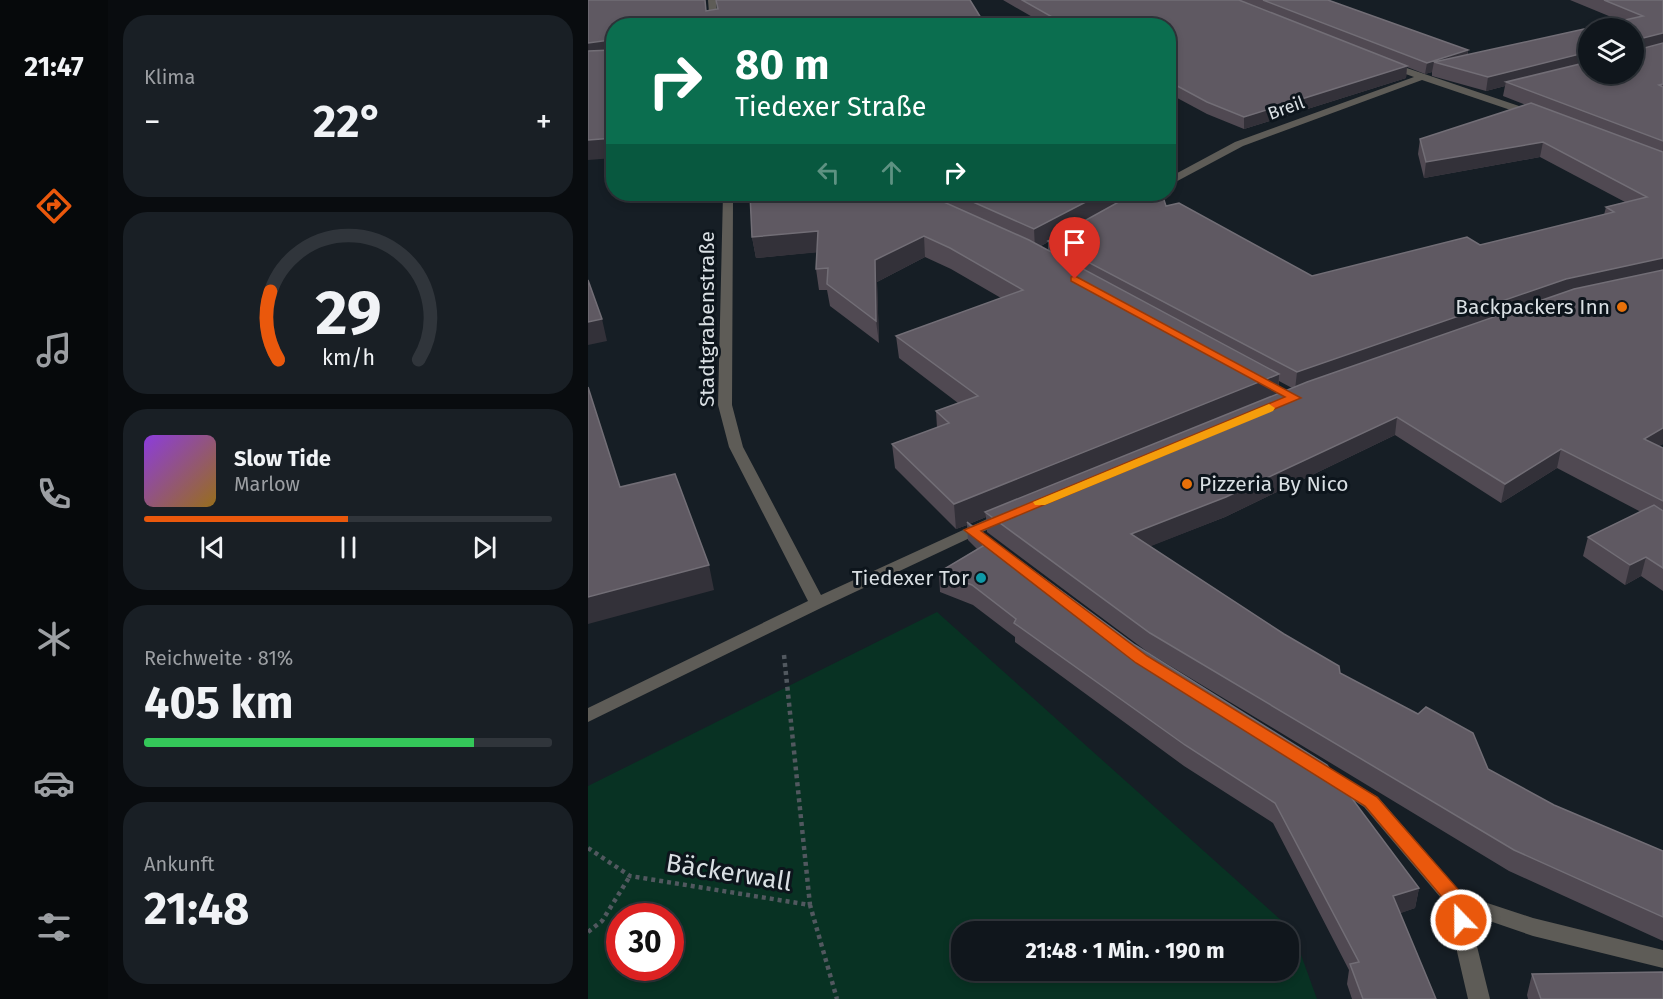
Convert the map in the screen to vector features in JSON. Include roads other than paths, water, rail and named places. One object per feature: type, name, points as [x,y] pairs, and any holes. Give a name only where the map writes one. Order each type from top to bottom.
[{"type":"street","points":[[712,0],[713,18]]},
{"type":"street","points":[[1376,60],[1420,78],[1486,96],[1540,117]]},
{"type":"street","name":"Breil","points":[[1176,179],[1239,144],[1420,78]]},
{"type":"street","points":[[1486,96],[1498,93]]},
{"type":"street","name":"Stadtgrabenstraße","points":[[728,201],[725,405],[736,447],[817,603]]},
{"type":"street","points":[[588,716],[817,603],[971,530],[1014,513]]},
{"type":"street","points":[[971,530],[990,545]]},
{"type":"street","points":[[1311,765],[1371,802],[1456,901],[1479,999]]},
{"type":"street","points":[[1456,901],[1533,927],[1663,959]]},
{"type":"place","name":"Backpackers Inn","points":[[1622,307]]},
{"type":"place","name":"Pizzeria By Nico","points":[[1187,484]]},
{"type":"place","name":"Tiedexer Tor","points":[[981,578]]}]
